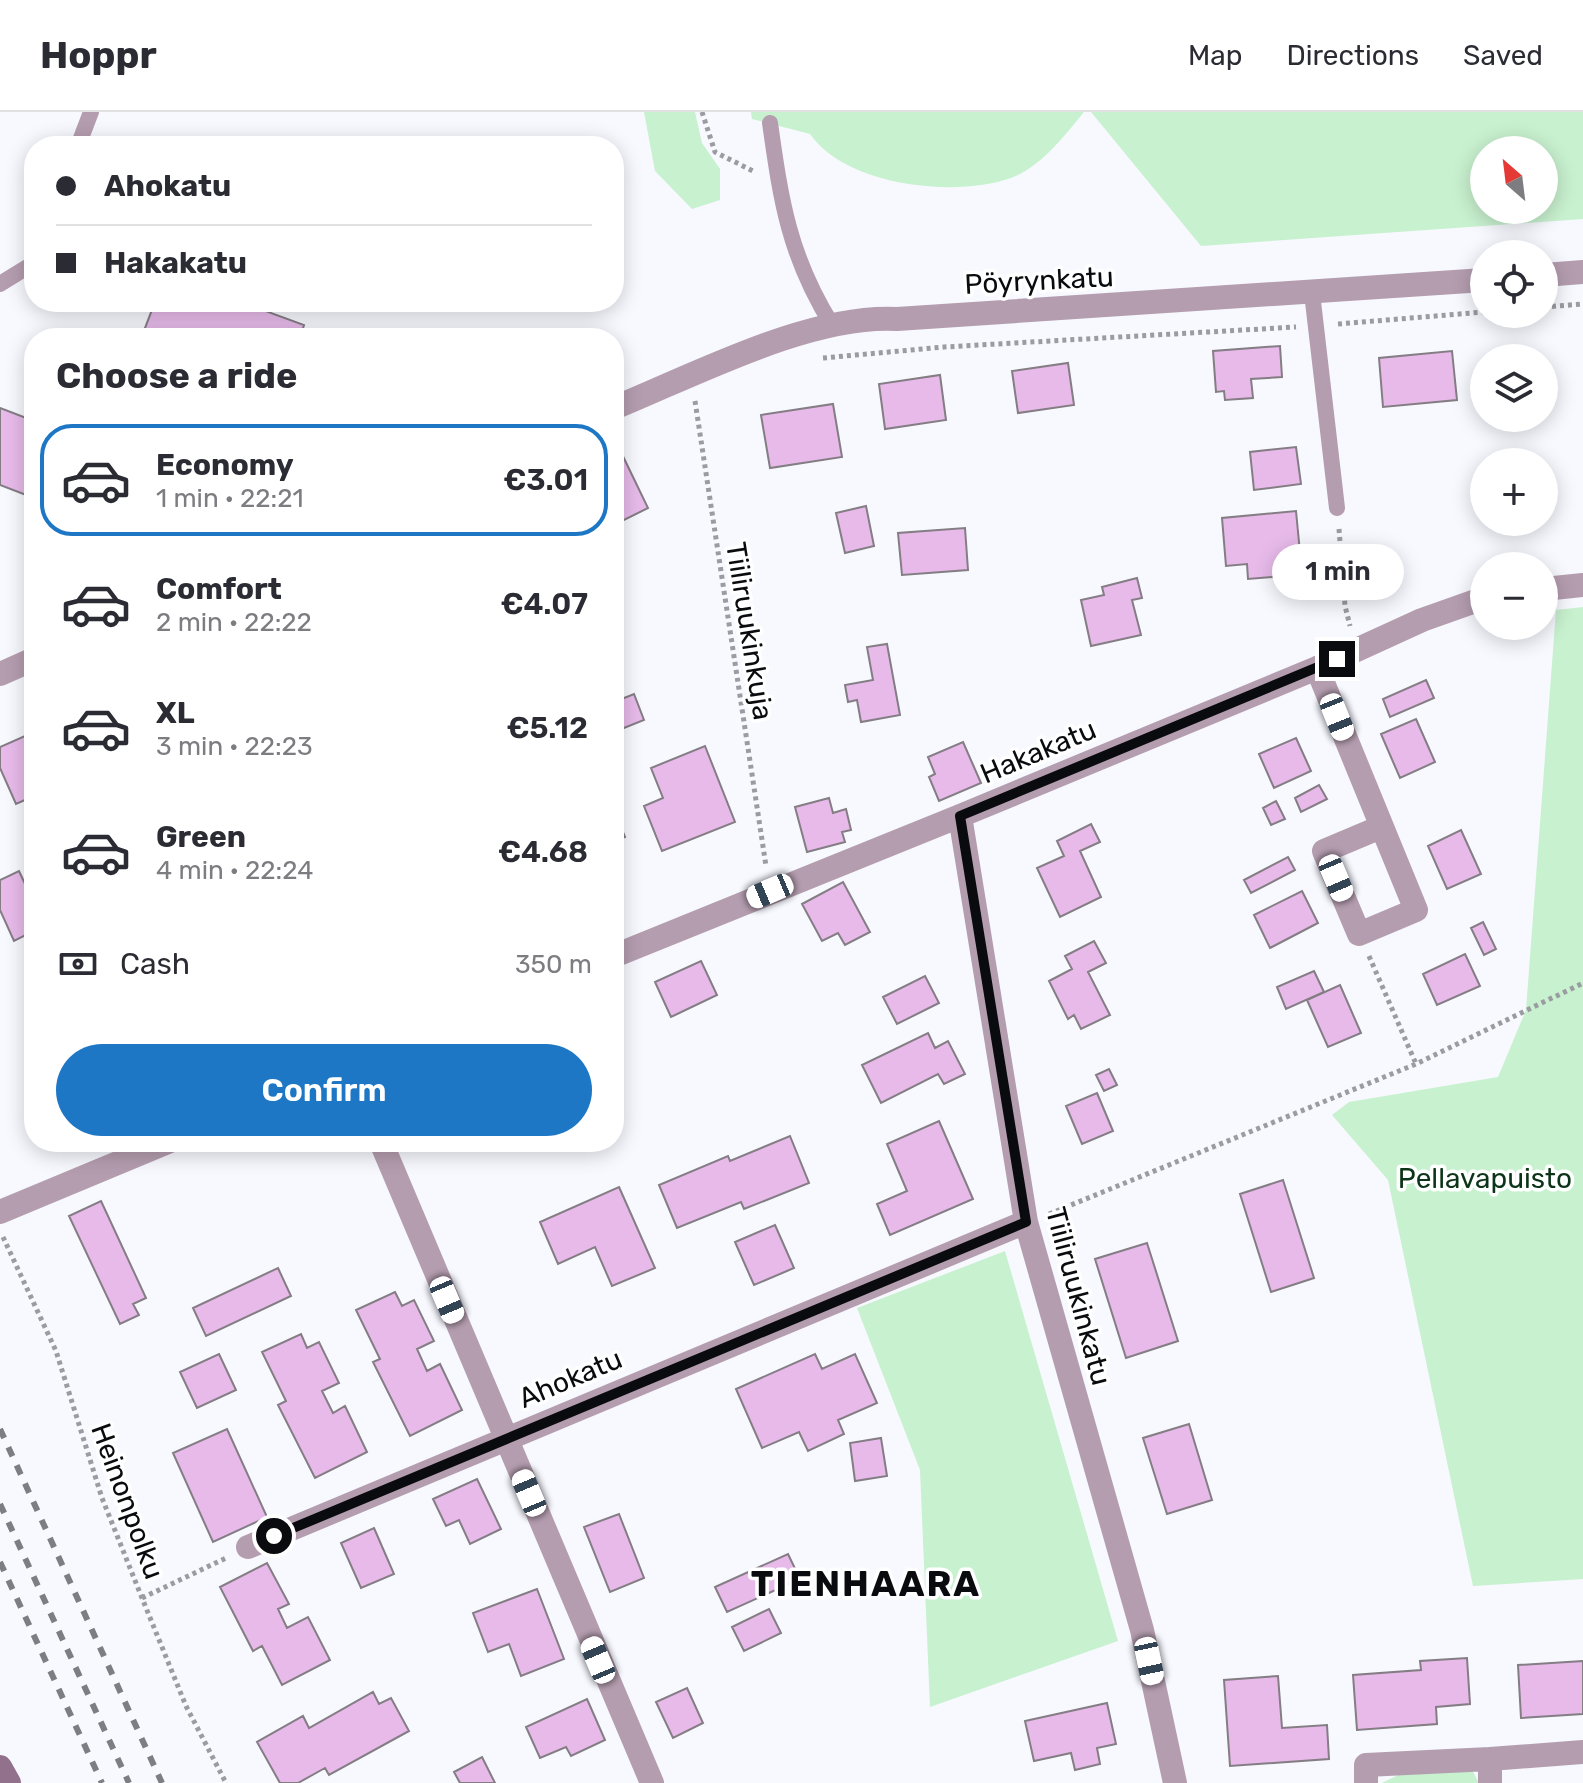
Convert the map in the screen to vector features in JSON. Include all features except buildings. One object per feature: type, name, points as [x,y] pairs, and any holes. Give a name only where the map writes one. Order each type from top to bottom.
[{"type":"street","points":[[1558,274],[1583,272]]},
{"type":"street","name":"Pöyrynkatu","points":[[624,404],[794,337],[863,317],[912,318],[1470,281]]},
{"type":"street","points":[[1558,588],[1583,585]]},
{"type":"street","name":"Hakakatu","points":[[624,952],[1317,668],[1422,620],[1470,603]]},
{"type":"street","points":[[0,674],[24,663]]},
{"type":"street","points":[[1317,668],[1416,910],[1359,934],[1324,851],[1381,827]]},
{"type":"street","name":"Tiiliruukinkatu","points":[[960,816],[1026,1222],[1142,1630],[1175,1783]]},
{"type":"street","points":[[0,1212],[144,1152]]},
{"type":"street","points":[[385,1152],[652,1783]]},
{"type":"street","name":"Ahokatu","points":[[248,1547],[505,1437],[1026,1222]]},
{"type":"street","points":[[1366,1783],[1366,1765],[1490,1771],[1583,1752]]},
{"type":"street","points":[[0,1767],[9,1783]]},
{"type":"lane","points":[[82,136],[91,112]]},
{"type":"lane","points":[[770,123],[782,212],[809,284],[832,325]]},
{"type":"lane","points":[[0,284],[24,269]]},
{"type":"lane","points":[[1312,293],[1337,508]]},
{"type":"path","points":[[702,112],[715,152],[778,183]]},
{"type":"path","points":[[1558,306],[1583,304]]},
{"type":"path","points":[[794,337],[811,359],[944,347],[1315,326],[1470,313]]},
{"type":"path","name":"Tiiliruukinkuja","points":[[690,377],[770,891]]},
{"type":"path","points":[[1337,508],[1345,606],[1356,650]]},
{"type":"path","points":[[1359,934],[1416,1064]]},
{"type":"path","points":[[1026,1222],[1416,1064],[1583,983]]},
{"type":"path","name":"Heinonpolku","points":[[0,1229],[56,1351],[102,1498],[186,1706],[226,1783]]},
{"type":"path","points":[[142,1598],[248,1547]]},
{"type":"green space","points":[[644,112],[695,112],[702,143],[720,169],[720,200],[692,209],[655,171]]},
{"type":"green space","points":[[751,112],[1084,112],[1052,150],[1022,173],[988,184],[932,187],[875,176],[849,166],[827,152],[810,134],[752,119]]},
{"type":"green space","points":[[1091,112],[1583,112],[1583,219],[1558,221],[1558,136],[1470,136],[1470,224],[1512,224],[1201,246]]},
{"type":"green space","name":"Pellavapuisto","points":[[1583,607],[1583,1579],[1473,1586],[1388,1180],[1332,1115],[1349,1102],[1498,1077],[1526,1010],[1554,640],[1558,640],[1558,610]]},
{"type":"green space","points":[[1005,1251],[1118,1641],[930,1707],[920,1470],[857,1308]]},
{"type":"green space","points":[[1473,1772],[1479,1783],[1382,1783],[1398,1775]]},
{"type":"railway","points":[[0,1429],[162,1783]]},
{"type":"railway","points":[[0,1504],[129,1783]]},
{"type":"railway","points":[[0,1562],[102,1783]]},
{"type":"district","name":"TIENHAARA","points":[[866,1583]]},
{"type":"route","points":[[274,1536],[1026,1222],[1007,1123],[960,816],[1337,659]]}]
